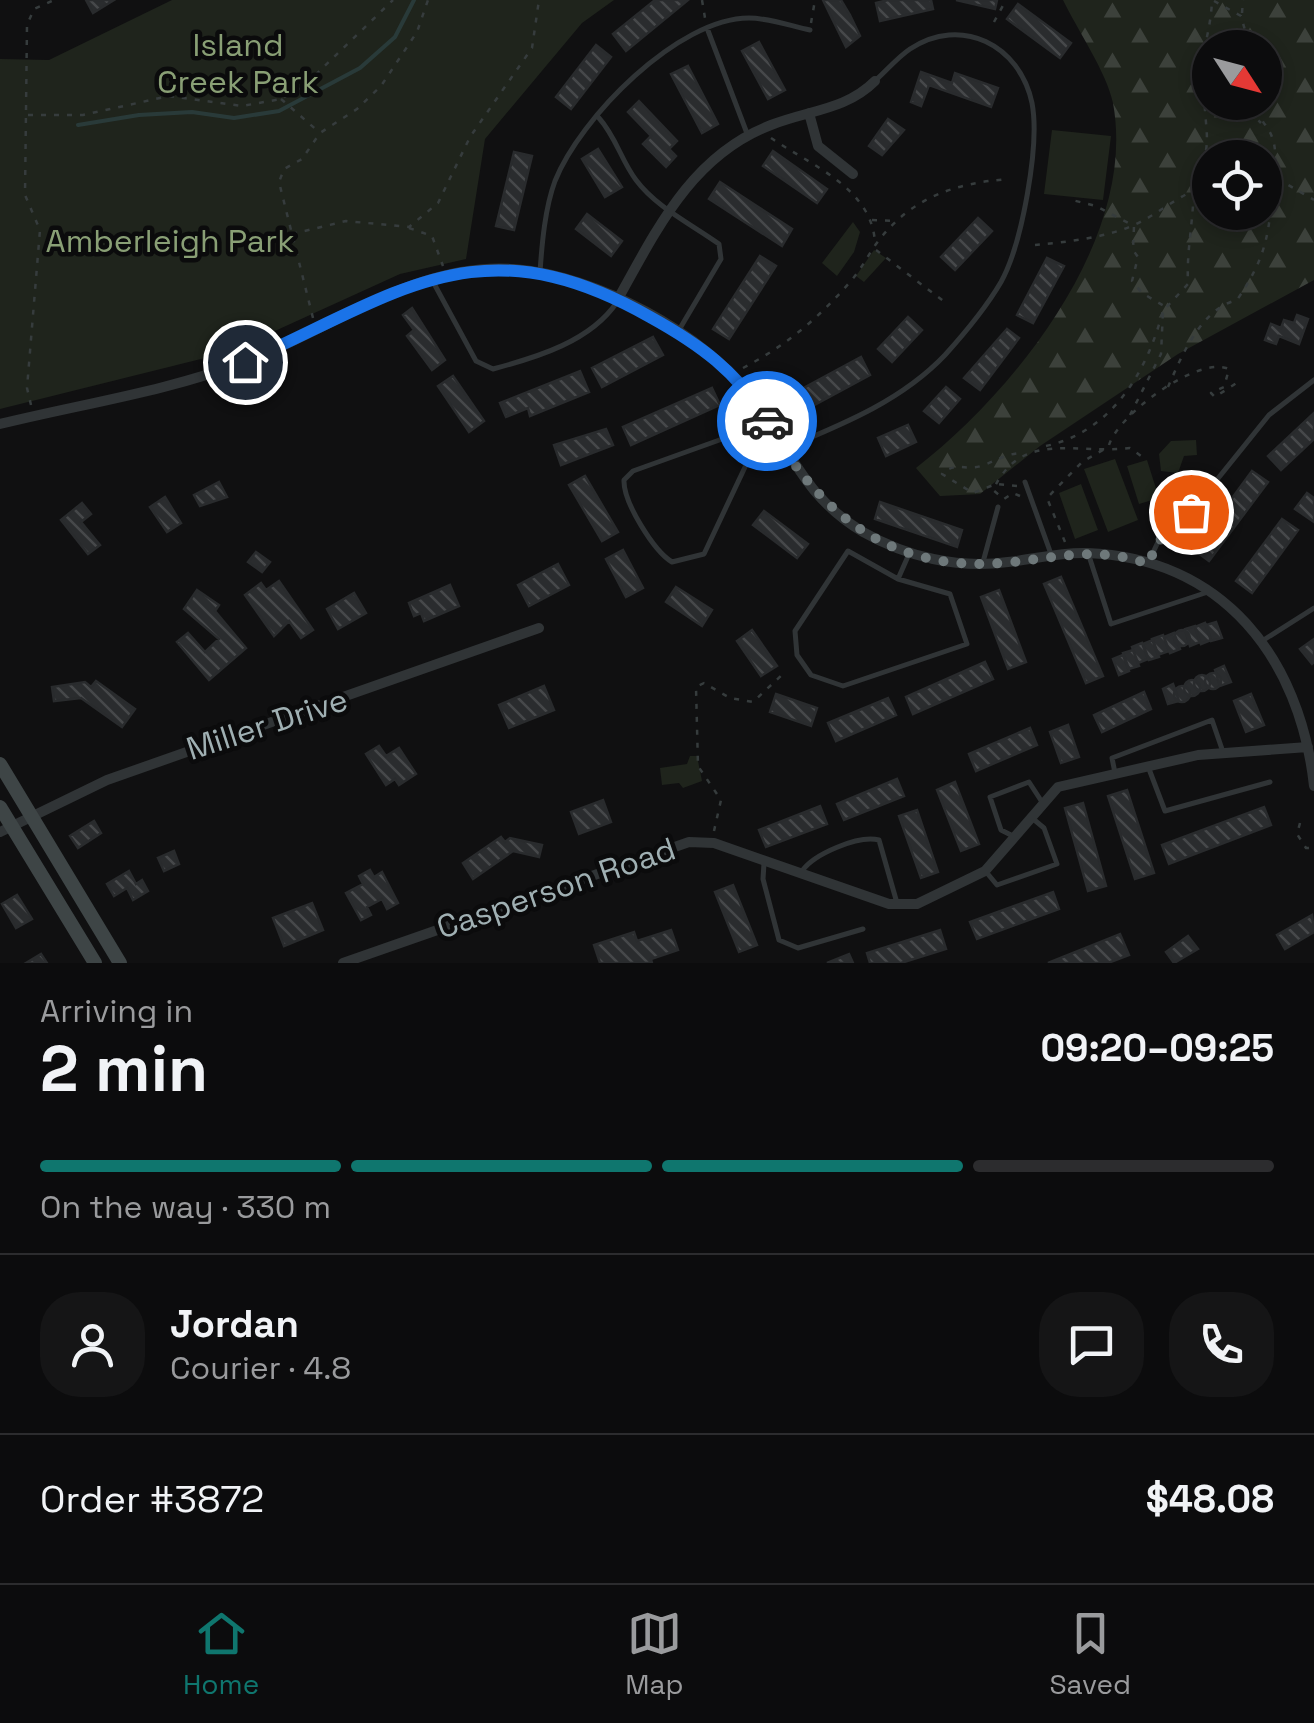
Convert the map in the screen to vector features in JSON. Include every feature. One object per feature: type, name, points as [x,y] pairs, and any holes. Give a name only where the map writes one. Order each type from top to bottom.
[{"type":"main road","points":[[0,764],[120,963]]},
{"type":"main road","points":[[0,807],[6,829],[96,963]]},
{"type":"street","points":[[618,299],[668,209],[710,162],[748,136],[856,99],[875,81]]},
{"type":"street","points":[[810,112],[818,146],[853,174]]},
{"type":"street","points":[[0,424],[245,362],[431,278],[488,269],[540,272],[618,299],[704,348],[738,380],[809,488],[840,516],[879,540],[909,552],[982,564],[1088,553],[1148,564],[1209,592],[1262,641],[1299,706],[1311,746],[1314,786]]},
{"type":"street","name":"Miller Drive","points":[[6,829],[107,780],[539,628]]},
{"type":"street","points":[[714,843],[898,906],[916,904],[984,871],[1016,838],[1042,802],[1068,784],[1223,752],[1311,746]]},
{"type":"street","name":"Casperson Road","points":[[343,963],[684,843],[714,843]]},
{"type":"lane","points":[[540,272],[554,185],[599,118],[637,74],[680,40],[707,28],[748,18],[810,30]]},
{"type":"lane","points":[[707,28],[748,136]]},
{"type":"lane","points":[[746,466],[725,438],[632,470],[623,486],[664,556],[672,562],[698,559],[708,547],[746,466],[891,401],[945,355],[1002,281],[1023,220],[1033,106],[1014,62],[984,38],[945,34],[909,50],[875,81]]},
{"type":"lane","points":[[599,118],[616,137],[632,176],[668,209],[719,244],[720,259],[678,333]]},
{"type":"lane","points":[[431,278],[476,361],[493,369],[524,361],[601,325],[618,299]]},
{"type":"lane","points":[[1148,564],[1158,542],[1191,512],[1269,415],[1314,380]]},
{"type":"lane","points":[[1024,482],[1052,555]]},
{"type":"lane","points":[[982,564],[998,507]]},
{"type":"lane","points":[[848,551],[898,579],[950,594],[967,644],[843,686],[811,675],[797,655],[796,631],[848,551]]},
{"type":"lane","points":[[898,579],[909,552]]},
{"type":"lane","points":[[1088,553],[1111,624],[1209,592]]},
{"type":"lane","points":[[1262,641],[1314,608]]},
{"type":"lane","points":[[1116,776],[1112,758],[1212,720],[1223,752]]},
{"type":"lane","points":[[1148,766],[1165,811],[1270,782]]},
{"type":"lane","points":[[1016,838],[1001,830],[990,797],[1029,782],[1042,802]]},
{"type":"lane","points":[[984,871],[998,885],[1058,864],[1044,828],[1031,816]]},
{"type":"lane","points":[[800,874],[809,860],[868,838],[880,840],[898,906]]},
{"type":"lane","points":[[764,862],[763,880],[779,940],[798,948],[863,929]]},
{"type":"path","points":[[34,416],[28,388],[40,230],[25,195],[29,16],[54,0]]},
{"type":"path","points":[[27,116],[84,114],[169,96],[242,106],[281,99],[305,85],[392,0]]},
{"type":"path","points":[[316,330],[279,182],[284,169],[302,160],[320,133],[357,110],[381,86],[417,32],[428,0]]},
{"type":"path","points":[[406,227],[438,203],[470,137],[532,48],[540,0]]},
{"type":"path","points":[[702,0],[707,28]]},
{"type":"path","points":[[810,30],[815,0]]},
{"type":"path","points":[[994,22],[1006,0]]},
{"type":"path","points":[[1208,30],[1212,0],[1242,16]]},
{"type":"path","points":[[1243,0],[1246,30]]},
{"type":"path","points":[[281,99],[320,133]]},
{"type":"path","points":[[1258,120],[1273,140]]},
{"type":"path","points":[[1262,120],[1262,124]]},
{"type":"path","points":[[770,137],[849,188],[870,220],[874,248],[946,304]]},
{"type":"path","points":[[742,368],[796,337],[850,283],[898,221],[936,193],[970,182],[1009,179]]},
{"type":"path","points":[[1282,181],[1314,200]]},
{"type":"path","points":[[1035,244],[1066,242],[1134,226],[1192,190]]},
{"type":"path","points":[[1072,200],[1096,206],[1134,226]]},
{"type":"path","points":[[870,220],[898,221]]},
{"type":"path","points":[[292,234],[346,221],[406,227],[432,236],[441,253],[444,272]]},
{"type":"path","points":[[1021,452],[996,484],[994,490],[1004,499],[1025,494],[1010,483],[996,484],[973,493],[942,474],[956,466],[983,466],[999,455],[1076,440],[1100,423],[1144,363],[1163,311],[1188,284],[1186,244],[1192,222]]},
{"type":"path","points":[[1130,415],[1161,354],[1164,306],[1142,294],[1132,281],[1138,258],[1133,250],[1134,226]]},
{"type":"path","points":[[1168,387],[1188,340],[1223,303],[1237,300],[1261,265],[1270,230]]},
{"type":"path","points":[[1065,543],[1048,498],[1082,462],[1108,448],[1112,435],[1130,415],[1168,387],[1210,366],[1229,368],[1224,386],[1211,393],[1215,397],[1238,382]]},
{"type":"path","points":[[1044,446],[1071,451],[1130,448],[1141,456]]},
{"type":"path","points":[[714,843],[720,800],[698,766],[696,687],[704,683],[730,698],[754,702],[784,673]]},
{"type":"path","points":[[1300,823],[1297,834],[1306,848],[1314,848]]},
{"type":"green space","name":"Amberleigh Park","points":[[172,0],[614,0],[582,23],[485,139],[466,259],[400,274],[229,352],[0,409],[0,59],[49,60]]},
{"type":"green space","points":[[1063,0],[1314,0],[1314,280],[1178,354],[1040,446],[980,494],[940,496],[916,468],[954,436],[1028,354],[1061,307],[1088,258],[1107,206],[1116,154],[1113,103],[1098,65]]},
{"type":"green space","points":[[1052,130],[1111,136],[1103,200],[1044,194]]},
{"type":"green space","points":[[853,222],[860,232],[854,252],[837,276],[822,263]]},
{"type":"green space","points":[[874,250],[886,258],[864,282],[856,276]]},
{"type":"green space","points":[[1196,440],[1197,455],[1184,456],[1178,473],[1161,471],[1159,454],[1171,441]]},
{"type":"green space","points":[[1115,459],[1138,520],[1108,532],[1084,469]]},
{"type":"green space","points":[[1147,460],[1159,498],[1139,504],[1127,466]]},
{"type":"green space","points":[[1081,484],[1098,530],[1075,539],[1059,493]]},
{"type":"green space","points":[[690,756],[697,756],[702,781],[683,788],[679,783],[662,785],[660,768],[687,764]]},
{"type":"building","points":[[86,0],[114,0],[93,13]]},
{"type":"building","points":[[655,0],[688,0],[626,51],[613,34]]},
{"type":"building","points":[[823,0],[841,0],[850,15],[860,36],[846,47]]},
{"type":"building","points":[[931,0],[933,9],[880,21],[876,3]]},
{"type":"building","points":[[956,0],[997,0],[995,9]]},
{"type":"building","points":[[1018,4],[1071,43],[1060,58],[1007,19]]},
{"type":"building","points":[[759,42],[785,90],[768,99],[742,51]]},
{"type":"building","points":[[596,45],[611,57],[571,109],[556,97]]},
{"type":"building","points":[[688,66],[718,124],[702,133],[671,74]]},
{"type":"building","points":[[921,72],[952,83],[955,73],[998,88],[991,107],[929,85],[921,106],[911,102]]},
{"type":"building","points":[[639,101],[677,141],[669,149],[676,156],[666,167],[643,144],[651,136],[628,112]]},
{"type":"building","points":[[888,119],[904,130],[882,155],[869,146]]},
{"type":"building","points":[[598,149],[622,187],[605,197],[582,159]]},
{"type":"building","points":[[773,151],[827,189],[817,203],[763,166]]},
{"type":"building","points":[[514,152],[532,156],[514,230],[496,226]]},
{"type":"building","points":[[720,182],[792,229],[782,246],[709,199]]},
{"type":"building","points":[[587,214],[622,241],[611,256],[576,229]]},
{"type":"building","points":[[978,218],[992,231],[955,270],[941,257]]},
{"type":"building","points":[[760,256],[776,266],[729,339],[713,329]]},
{"type":"building","points":[[1047,258],[1064,266],[1033,323],[1017,315]]},
{"type":"building","points":[[412,308],[445,360],[432,370],[407,336],[414,330],[403,315]]},
{"type":"building","points":[[1297,315],[1308,319],[1299,344],[1279,336],[1276,344],[1265,340],[1271,324],[1281,328],[1284,320],[1294,323]]},
{"type":"building","points":[[908,317],[922,330],[892,362],[878,349]]},
{"type":"building","points":[[1007,329],[1019,338],[980,390],[964,378]]},
{"type":"building","points":[[653,337],[663,355],[602,387],[592,368]]},
{"type":"building","points":[[861,357],[870,375],[794,416],[785,398]]},
{"type":"building","points":[[580,371],[589,392],[530,416],[528,408],[506,417],[500,403]]},
{"type":"building","points":[[453,376],[484,421],[469,432],[438,386]]},
{"type":"building","points":[[946,387],[960,399],[939,423],[924,411]]},
{"type":"building","points":[[712,388],[720,405],[631,445],[623,427]]},
{"type":"building","points":[[1314,413],[1314,439],[1281,470],[1268,456]]},
{"type":"building","points":[[908,425],[916,442],[886,456],[878,438]]},
{"type":"building","points":[[606,429],[613,445],[561,465],[554,445]]},
{"type":"building","points":[[1252,471],[1268,482],[1209,561],[1194,550]]},
{"type":"building","points":[[585,476],[618,532],[602,541],[569,485]]},
{"type":"building","points":[[219,482],[227,497],[200,506],[194,495]]},
{"type":"building","points":[[1307,493],[1314,498],[1314,522],[1295,509]]},
{"type":"building","points":[[165,497],[181,523],[167,532],[150,507]]},
{"type":"building","points":[[880,502],[962,530],[957,547],[875,519]]},
{"type":"building","points":[[82,503],[91,514],[81,522],[100,545],[88,554],[61,520]]},
{"type":"building","points":[[764,511],[808,544],[797,558],[753,525]]},
{"type":"building","points":[[1282,519],[1298,530],[1252,593],[1236,581]]},
{"type":"building","points":[[623,550],[643,588],[626,597],[606,559]]},
{"type":"building","points":[[256,552],[270,562],[262,572],[248,562]]},
{"type":"building","points":[[558,564],[569,585],[529,606],[518,585]]},
{"type":"building","points":[[1061,577],[1103,676],[1086,683],[1044,584]]},
{"type":"building","points":[[279,581],[313,630],[301,638],[289,621],[274,636],[245,595],[261,583],[266,590]]},
{"type":"building","points":[[450,585],[459,606],[424,621],[421,613],[414,616],[409,603]]},
{"type":"building","points":[[676,587],[712,610],[702,626],[666,602]]},
{"type":"building","points":[[197,590],[219,605],[215,611],[246,648],[209,680],[177,642],[188,633],[205,652],[219,639],[184,609]]},
{"type":"building","points":[[999,590],[1026,662],[1008,669],[981,597]]},
{"type":"building","points":[[354,593],[366,613],[338,629],[327,609]]},
{"type":"building","points":[[1216,622],[1222,638],[1211,641],[1206,625]]},
{"type":"building","points":[[1205,623],[1211,640],[1201,644],[1195,627]]},
{"type":"building","points":[[1195,626],[1200,642],[1190,646],[1185,629]]},
{"type":"building","points":[[752,630],[777,666],[761,676],[737,641]]},
{"type":"building","points":[[1182,630],[1190,638],[1182,646],[1174,638]]},
{"type":"building","points":[[1174,633],[1180,649],[1170,653],[1164,637]]},
{"type":"building","points":[[1163,635],[1169,651],[1158,655],[1152,639]]},
{"type":"building","points":[[1314,639],[1314,662],[1312,664],[1300,649]]},
{"type":"building","points":[[1153,640],[1159,657],[1149,660],[1143,644]]},
{"type":"building","points":[[1142,643],[1148,659],[1138,663],[1132,647]]},
{"type":"building","points":[[1133,650],[1139,666],[1129,669],[1123,653]]},
{"type":"building","points":[[1123,655],[1129,671],[1119,675],[1113,659]]},
{"type":"building","points":[[985,662],[993,679],[913,714],[906,697]]},
{"type":"building","points":[[1224,666],[1231,682],[1220,686],[1215,670]]},
{"type":"building","points":[[1213,673],[1221,681],[1213,689],[1205,681]]},
{"type":"building","points":[[1202,675],[1210,683],[1202,691],[1194,683]]},
{"type":"building","points":[[1192,680],[1200,688],[1192,696],[1184,688]]},
{"type":"building","points":[[96,681],[135,709],[122,727],[81,698],[54,701],[52,687],[85,682],[91,687]]},
{"type":"building","points":[[1173,684],[1179,701],[1168,704],[1163,689]]},
{"type":"building","points":[[544,686],[554,710],[509,728],[499,705]]},
{"type":"building","points":[[1182,686],[1190,694],[1182,702],[1174,694]]},
{"type":"building","points":[[1144,692],[1151,709],[1102,732],[1094,715]]},
{"type":"building","points":[[776,694],[817,708],[811,726],[770,712]]},
{"type":"building","points":[[1251,694],[1264,725],[1246,732],[1234,701]]},
{"type":"building","points":[[888,698],[896,715],[836,741],[828,723]]},
{"type":"building","points":[[1068,725],[1079,757],[1061,763],[1050,732]]},
{"type":"building","points":[[1030,728],[1037,745],[976,771],[969,754]]},
{"type":"building","points":[[379,746],[386,756],[399,748],[416,774],[399,785],[395,779],[386,785],[366,754]]},
{"type":"building","points":[[897,779],[904,796],[844,820],[837,804]]},
{"type":"building","points":[[955,782],[979,844],[961,851],[937,790]]},
{"type":"building","points":[[1127,790],[1154,873],[1135,879],[1108,796]]},
{"type":"building","points":[[603,800],[611,822],[579,834],[571,812]]},
{"type":"building","points":[[1083,803],[1106,886],[1088,891],[1065,808]]},
{"type":"building","points":[[820,806],[827,824],[766,847],[759,830]]},
{"type":"building","points":[[1264,807],[1271,825],[1169,864],[1162,845]]},
{"type":"building","points":[[917,810],[938,872],[921,878],[899,816]]},
{"type":"building","points":[[94,821],[101,833],[78,848],[70,836]]},
{"type":"building","points":[[501,837],[505,842],[510,838],[542,845],[539,857],[513,851],[473,879],[463,863]]},
{"type":"building","points":[[174,851],[179,864],[164,871],[158,858]]},
{"type":"building","points":[[370,870],[374,877],[382,872],[398,903],[387,909],[382,899],[367,907],[371,915],[361,920],[346,893],[363,884],[359,876]]},
{"type":"building","points":[[129,871],[136,884],[142,880],[148,891],[133,900],[127,888],[114,896],[107,884]]},
{"type":"building","points":[[733,885],[757,945],[739,952],[715,892]]},
{"type":"building","points":[[1053,892],[1059,909],[977,939],[970,922]]},
{"type":"building","points":[[17,895],[32,919],[16,928],[2,904]]},
{"type":"building","points":[[312,903],[323,930],[284,946],[273,918]]},
{"type":"building","points":[[1312,915],[1314,932],[1285,949],[1277,935]]},
{"type":"building","points":[[671,930],[678,950],[651,959],[652,963],[600,963],[594,945],[634,932],[637,941]]},
{"type":"building","points":[[940,930],[946,949],[901,963],[870,963],[867,953]]},
{"type":"building","points":[[1120,934],[1129,955],[1108,963],[1048,963]]},
{"type":"building","points":[[1188,936],[1198,949],[1174,963],[1166,952]]},
{"type":"building","points":[[41,954],[47,963],[26,963]]},
{"type":"building","points":[[849,954],[853,963],[827,963]]},
{"type":"waterway","points":[[78,125],[139,115],[192,112],[234,118],[279,111],[360,68],[395,37],[414,0]]},
{"type":"way so far","points":[[767,421],[809,488],[844,519],[898,549],[944,561],[1005,563],[1088,553],[1148,564],[1158,542],[1191,512]]},
{"type":"route","points":[[245,362],[420,281],[488,269],[535,271],[589,286],[618,299],[704,348],[738,380],[767,421]]},
{"type":"park label","name":"Island Creek Park","points":[[238,64]]}]
